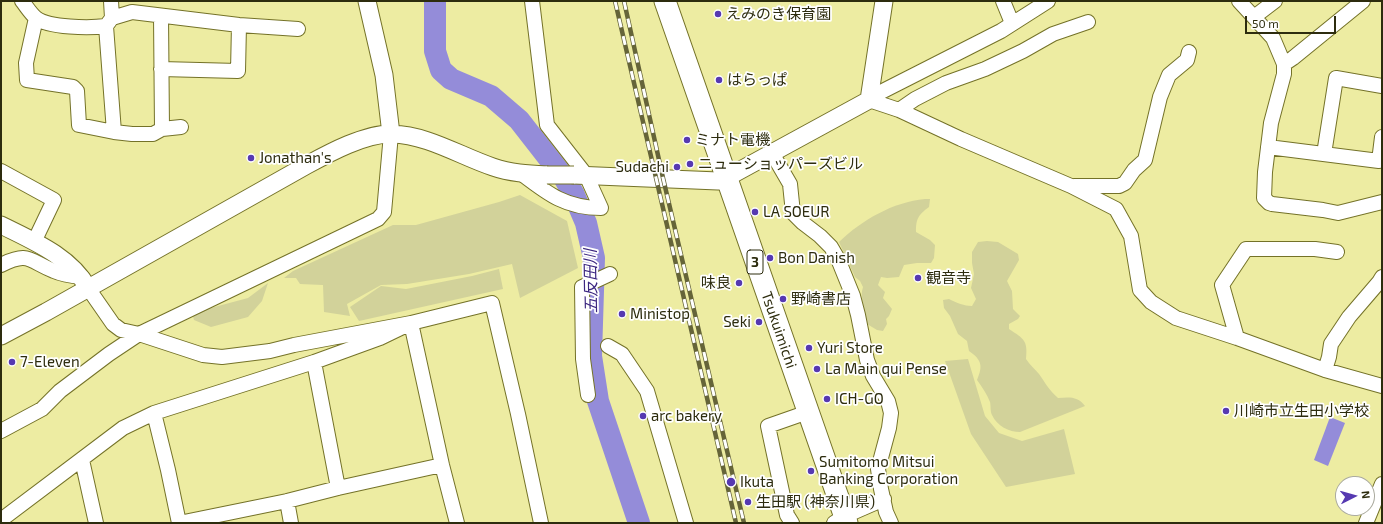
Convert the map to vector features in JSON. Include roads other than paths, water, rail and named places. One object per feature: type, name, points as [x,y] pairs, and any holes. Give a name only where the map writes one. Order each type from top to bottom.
[{"type":"main road","name":"Tsukuimichi","points":[[665,1],[808,412],[842,521]]},
{"type":"street","points":[[22,1],[36,18],[60,25],[92,28],[132,12],[239,25],[298,29]]},
{"type":"street","points":[[111,1],[109,22],[114,132]]},
{"type":"street","points":[[1,431],[42,409],[60,391],[109,354],[139,334],[378,219],[384,212],[391,134],[384,75],[367,1]]},
{"type":"street","points":[[522,174],[564,202],[584,208],[596,208],[580,175],[547,125],[532,1]]},
{"type":"street","points":[[869,100],[884,1]]},
{"type":"street","points":[[1003,1],[1012,23]]},
{"type":"street","points":[[1,336],[85,283],[218,214],[339,148],[368,138],[391,134],[416,138],[442,146],[492,167],[522,174],[711,181],[726,178],[869,100],[879,93],[1001,31],[1048,1]]},
{"type":"street","points":[[1239,1],[1273,38],[1284,64],[1284,74],[1271,123],[1264,172],[1264,198],[1269,203],[1338,213],[1382,202]]},
{"type":"street","points":[[1254,17],[1275,1]]},
{"type":"street","points":[[1284,64],[1363,1]]},
{"type":"street","points":[[161,16],[162,129]]},
{"type":"street","points":[[36,18],[26,63],[27,80],[73,87],[77,91],[78,125],[114,132],[153,134],[162,129],[181,127]]},
{"type":"street","points":[[899,110],[915,99],[946,83],[992,66],[1054,34],[1088,22]]},
{"type":"street","points":[[161,70],[238,71],[239,25]]},
{"type":"street","points":[[1072,186],[1119,186],[1125,182],[1134,170],[1145,160],[1160,97],[1169,75],[1187,60],[1189,52]]},
{"type":"street","points":[[1324,154],[1336,78],[1382,86]]},
{"type":"street","points":[[869,100],[899,110],[961,139],[1072,186],[1116,209],[1131,236],[1140,290],[1151,302],[1176,318],[1237,338],[1325,370],[1382,386]]},
{"type":"street","points":[[1268,147],[1379,161],[1382,138]]},
{"type":"street","points":[[772,153],[790,184],[793,213],[831,247],[838,259],[853,296],[867,360],[873,376],[888,401],[891,413],[889,428],[878,469],[886,512],[891,523]]},
{"type":"street","points":[[1,172],[54,200],[34,242]]},
{"type":"street","points":[[1,225],[65,260],[85,283],[113,324],[121,330],[139,334],[203,355],[222,357],[270,351],[294,345],[411,323],[492,303],[518,414],[541,523]]},
{"type":"street","points":[[1237,338],[1222,285],[1246,249],[1315,249],[1337,252]]},
{"type":"street","points":[[1,265],[14,259],[26,258],[35,261],[53,271],[85,283]]},
{"type":"street","points":[[588,395],[583,359],[582,287],[608,275]]},
{"type":"street","points":[[1325,370],[1331,344],[1349,317],[1382,277]]},
{"type":"street","points":[[1,520],[123,428],[154,413],[314,362],[380,338],[411,323]]},
{"type":"street","points":[[411,323],[456,523]]},
{"type":"street","points":[[608,346],[622,354],[647,391],[686,523]]},
{"type":"street","points":[[314,362],[338,488]]},
{"type":"street","points":[[793,522],[787,515],[768,426],[808,412]]},
{"type":"street","points":[[154,413],[179,523],[287,501],[442,465]]},
{"type":"street","points":[[82,460],[96,523]]},
{"type":"street","points":[[1366,523],[1382,484]]},
{"type":"street","points":[[842,521],[884,499]]},
{"type":"street","points":[[287,501],[291,523]]},
{"type":"waterway","name":"五反田川","points":[[435,1],[435,51],[441,70],[451,79],[491,96],[519,120],[565,179],[574,195],[586,223],[594,258],[591,356],[598,401],[639,523]]},
{"type":"railway","points":[[615,1],[736,523]]},
{"type":"railway","points":[[624,1],[663,178],[744,523]]},
{"type":"place","name":"えみのき保育園","points":[[718,14]]},
{"type":"place","name":"はらっぱ","points":[[719,80]]},
{"type":"place","name":"ミナト電機","points":[[687,140]]},
{"type":"place","name":"Jonathan's","points":[[251,158]]},
{"type":"place","name":"ニューショッパーズビル","points":[[690,164]]},
{"type":"place","name":"Sudachi","points":[[677,167]]},
{"type":"place","name":"LA SOEUR","points":[[755,212]]},
{"type":"place","name":"Bon Danish","points":[[770,258]]},
{"type":"place","name":"観音寺","points":[[918,278]]},
{"type":"place","name":"味良","points":[[739,283]]},
{"type":"place","name":"野崎書店","points":[[783,299]]},
{"type":"place","name":"Ministop","points":[[622,314]]},
{"type":"place","name":"Seki","points":[[759,322]]},
{"type":"place","name":"Yuri Store","points":[[809,348]]},
{"type":"place","name":"7-Eleven","points":[[12,362]]},
{"type":"place","name":"La Main qui Pense","points":[[817,369]]},
{"type":"place","name":"ICH-GO","points":[[827,399]]},
{"type":"place","name":"川崎市立生田小学校","points":[[1226,411]]},
{"type":"place","name":"arc bakery","points":[[643,416]]},
{"type":"place","name":"Sumitomo Mitsui Banking Corporation","points":[[811,471]]},
{"type":"place","name":"Ikuta","points":[[731,482]]},
{"type":"place","name":"生田駅 (神奈川県)","points":[[748,502]]}]
